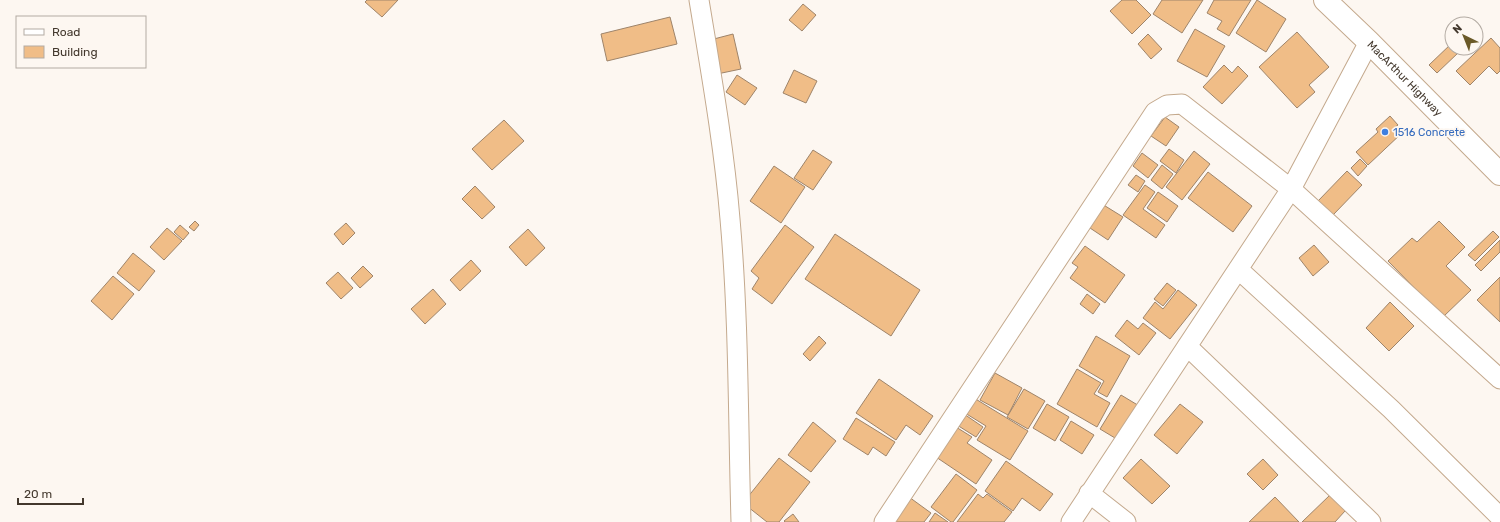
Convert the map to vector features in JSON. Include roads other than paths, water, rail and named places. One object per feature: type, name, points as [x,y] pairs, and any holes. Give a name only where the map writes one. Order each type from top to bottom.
[{"type":"highway","name":"MacArthur Highway","points":[[1325,0],[1369,42],[1500,174]]},
{"type":"street","points":[[699,0],[718,120],[730,218],[736,302],[741,522]]},
{"type":"street","points":[[1071,522],[1291,189],[1369,42]]},
{"type":"street","points":[[884,522],[1155,112],[1167,105],[1182,104],[1291,189],[1500,379]]},
{"type":"street","points":[[1238,269],[1391,409],[1500,517]]},
{"type":"street","points":[[1187,346],[1370,522]]},
{"type":"street","points":[[1089,493],[1126,522]]},
{"type":"place","name":"1516 Concrete","points":[[1385,132]]}]
